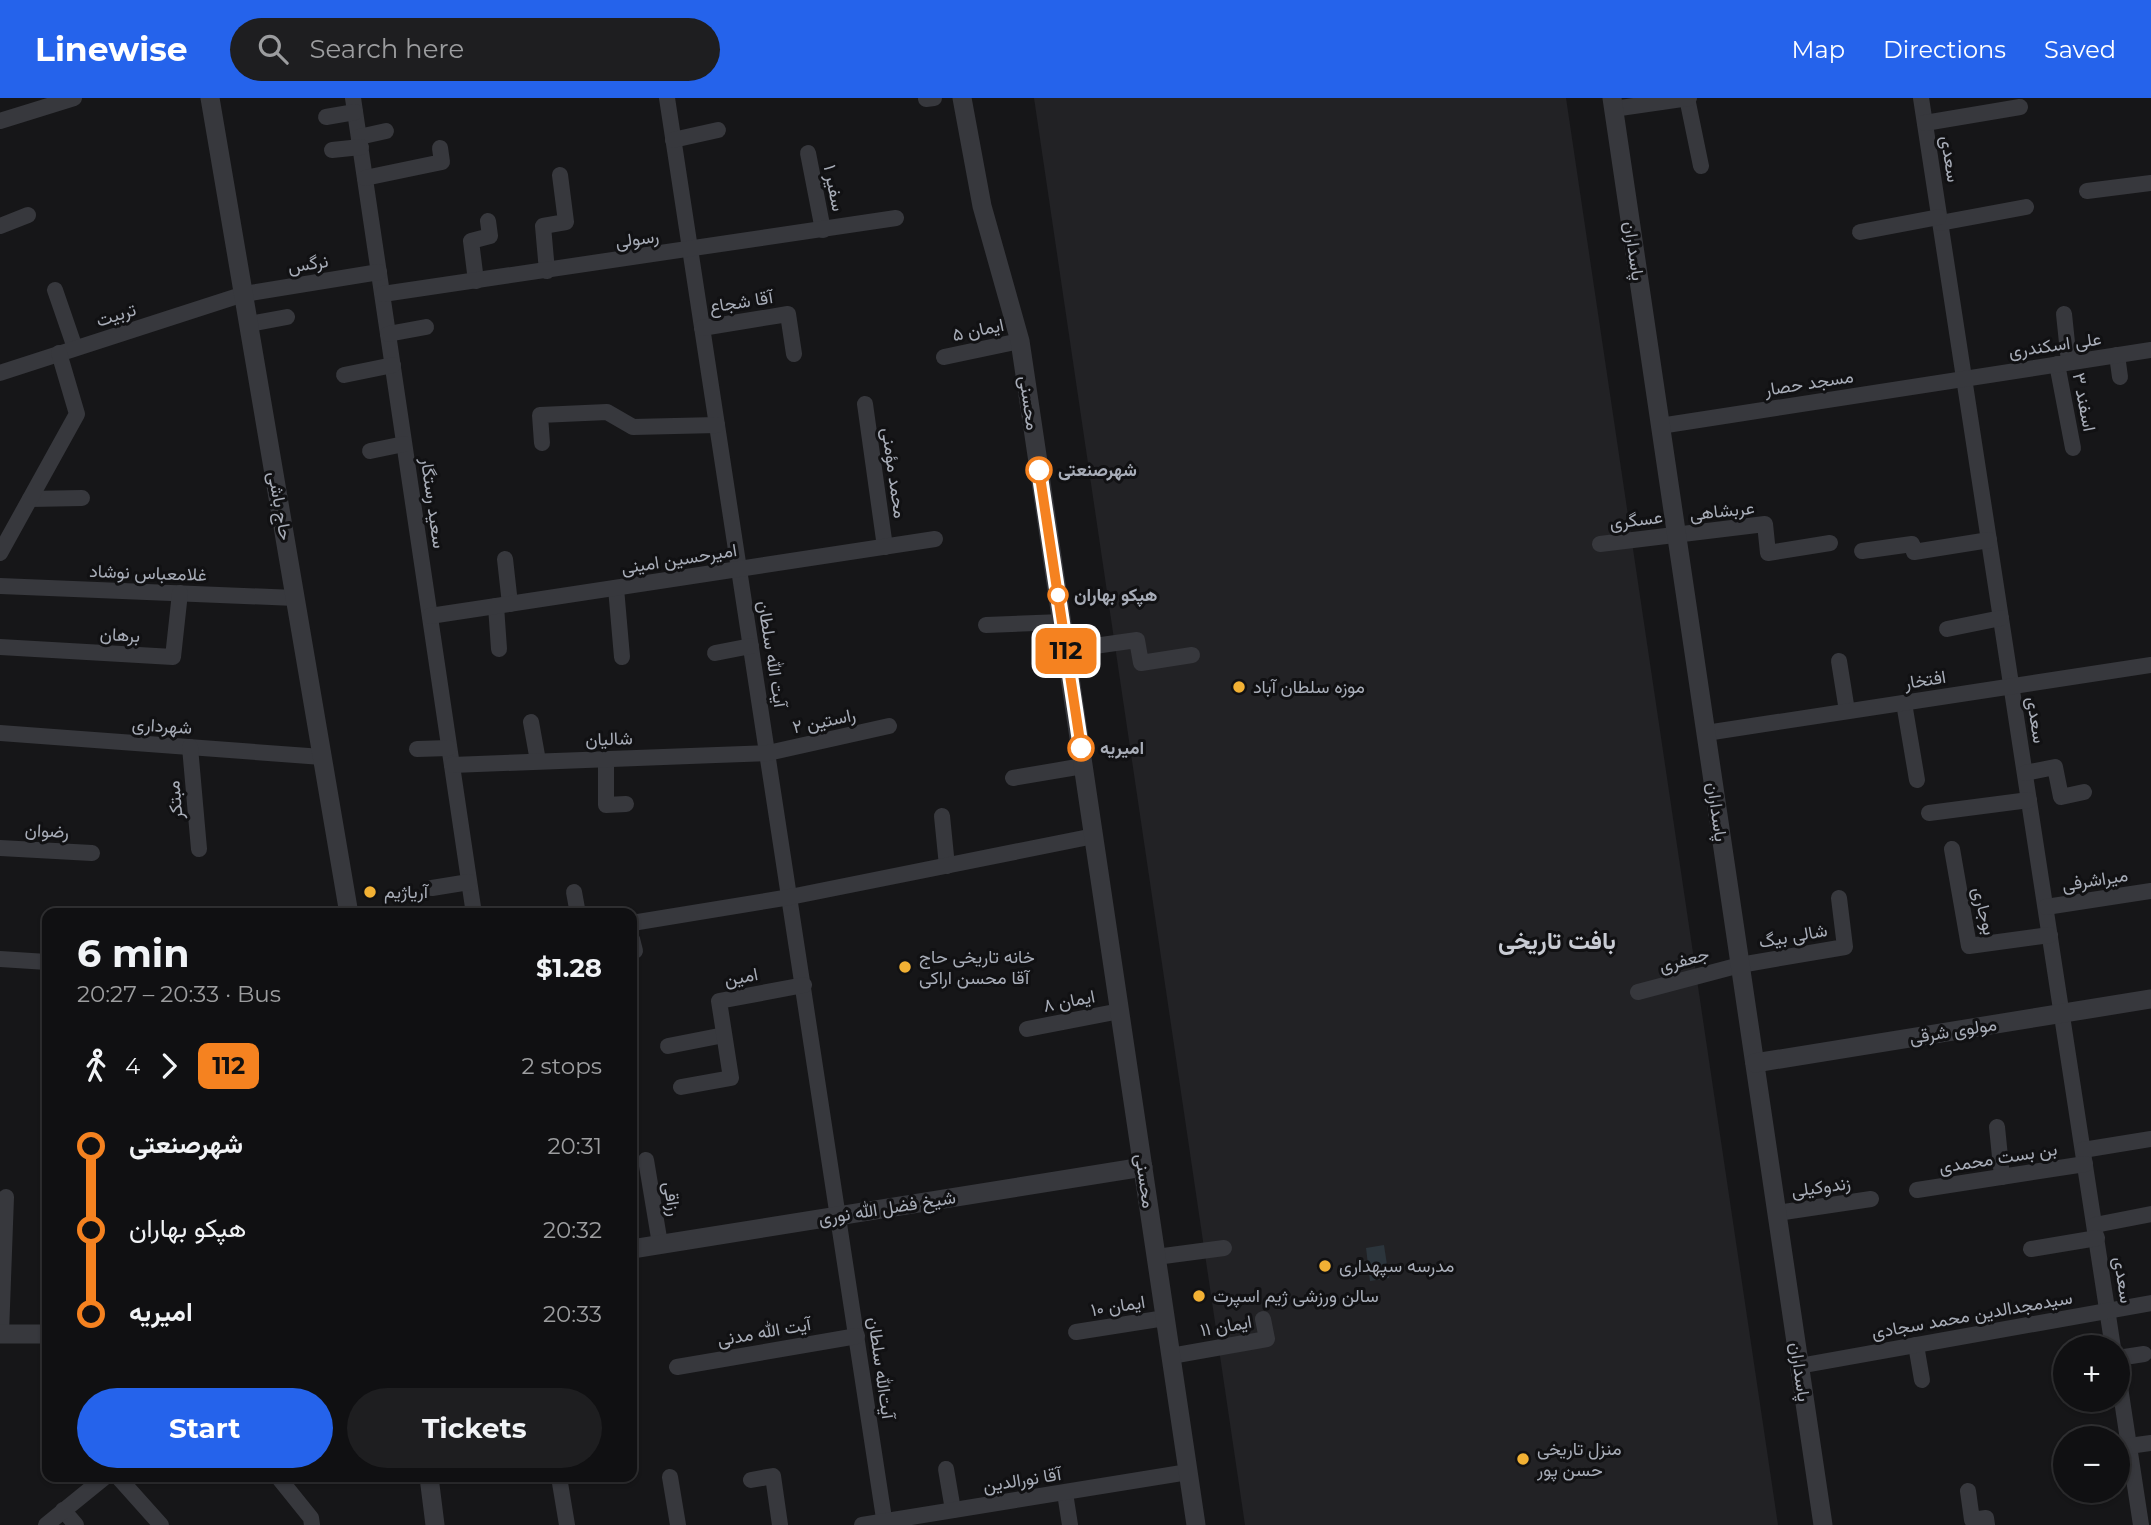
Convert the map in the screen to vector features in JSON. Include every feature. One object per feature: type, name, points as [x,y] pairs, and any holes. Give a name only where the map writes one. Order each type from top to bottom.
[{"type":"street","points":[[0,121],[74,98]]},
{"type":"street","name":"حاج باشی","points":[[210,98],[348,908]]},
{"type":"street","name":"آیت الله سلطان","points":[[667,98],[839,1216]]},
{"type":"street","points":[[926,99],[934,98]]},
{"type":"street","name":"محسنی","points":[[962,98],[982,206],[1020,341],[1143,1167],[1162,1256],[1208,1525]]},
{"type":"street","points":[[1612,104],[1688,98],[1701,166]]},
{"type":"street","name":"سعدی","points":[[1921,98],[2111,1335]]},
{"type":"street","name":"پاسداران","points":[[1612,104],[1823,1525]]},
{"type":"street","points":[[326,117],[354,105]]},
{"type":"street","name":"سعید رستگار","points":[[354,105],[473,908]]},
{"type":"street","points":[[1925,123],[2020,107]]},
{"type":"street","points":[[673,140],[718,130]]},
{"type":"street","points":[[332,150],[386,131]]},
{"type":"street","points":[[365,178],[442,162],[440,148]]},
{"type":"street","name":"سفیر ۱","points":[[808,153],[823,230]]},
{"type":"street","points":[[547,271],[543,226],[566,222],[560,175]]},
{"type":"street","points":[[2087,191],[2151,183]]},
{"type":"street","points":[[1860,232],[2026,206]]},
{"type":"street","points":[[0,226],[28,215]]},
{"type":"street","name":"رسولی","points":[[383,294],[690,251],[896,218]]},
{"type":"street","points":[[476,281],[471,241],[490,236],[488,221]]},
{"type":"street","name":"نرگس","points":[[244,294],[379,272]]},
{"type":"street","points":[[0,553],[77,414],[55,290]]},
{"type":"street","name":"تربیت","points":[[0,373],[244,294]]},
{"type":"street","name":"آقا شجاع","points":[[702,328],[788,314],[794,354]]},
{"type":"street","name":"اسفند ۳","points":[[2064,314],[2063,363],[2073,448]]},
{"type":"street","points":[[249,324],[287,317]]},
{"type":"street","points":[[388,334],[426,327]]},
{"type":"street","name":"ایمان ۵","points":[[944,357],[1020,341]]},
{"type":"street","name":"علی اسکندری","points":[[1964,377],[2151,350]]},
{"type":"street","points":[[2117,355],[2120,377]]},
{"type":"street","points":[[344,374],[393,365]]},
{"type":"street","name":"مسجد حصار","points":[[1660,426],[1964,377]]},
{"type":"street","name":"محمد مؤمنی","points":[[865,404],[885,547]]},
{"type":"street","points":[[542,443],[540,415],[607,412],[633,427],[717,425]]},
{"type":"street","points":[[370,451],[404,444]]},
{"type":"street","points":[[30,499],[82,498]]},
{"type":"street","name":"عربشاهی","points":[[1676,535],[1765,524],[1768,553],[1830,543]]},
{"type":"street","name":"عسگری","points":[[1600,544],[1676,535]]},
{"type":"street","name":"امیرحسین امینی","points":[[430,616],[935,540]]},
{"type":"street","points":[[1862,551],[1912,544],[1914,552],[1989,540]]},
{"type":"street","points":[[499,649],[505,559]]},
{"type":"street","name":"غلامعباس نوشاد","points":[[0,586],[295,598]]},
{"type":"street","points":[[616,588],[622,657]]},
{"type":"street","name":"برهان","points":[[0,647],[173,657],[180,593]]},
{"type":"street","points":[[1947,629],[2001,618]]},
{"type":"street","points":[[986,625],[1062,622]]},
{"type":"street","points":[[1066,650],[1137,640],[1141,663],[1192,655]]},
{"type":"street","points":[[715,653],[751,646]]},
{"type":"street","points":[[1839,661],[1847,711]]},
{"type":"street","name":"افتخار","points":[[1706,733],[2151,665]]},
{"type":"street","points":[[1904,703],[1917,780]]},
{"type":"street","points":[[531,722],[538,761]]},
{"type":"street","name":"راستین ۲","points":[[768,752],[889,726]]},
{"type":"street","name":"شهرداری","points":[[0,733],[322,757]]},
{"type":"street","name":"مبتکر","points":[[190,747],[199,849]]},
{"type":"street","points":[[417,749],[449,748]]},
{"type":"street","name":"شالیان","points":[[452,765],[768,752]]},
{"type":"street","points":[[606,759],[606,805],[626,804]]},
{"type":"street","points":[[1013,778],[1083,766]]},
{"type":"street","points":[[2025,773],[2055,767],[2061,797],[2084,792]]},
{"type":"street","points":[[1928,813],[2029,800]]},
{"type":"street","points":[[942,816],[947,866]]},
{"type":"street","points":[[637,922],[790,897],[1094,836]]},
{"type":"street","name":"رضوان","points":[[0,848],[92,853]]},
{"type":"street","name":"بوجاری","points":[[1951,849],[1969,946],[2050,935]]},
{"type":"street","points":[[432,888],[469,882]]},
{"type":"street","name":"میراشرفی","points":[[2046,907],[2151,891]]},
{"type":"street","points":[[574,892],[577,908]]},
{"type":"street","name":"شالی بیگ","points":[[1740,965],[1845,947],[1839,898]]},
{"type":"street","points":[[0,959],[42,962]]},
{"type":"street","name":"جعفری","points":[[1638,992],[1740,965]]},
{"type":"street","name":"امین","points":[[681,1087],[731,1077],[719,1001],[804,985]]},
{"type":"street","name":"مولوی شرقی","points":[[1755,1063],[2151,999]]},
{"type":"street","name":"ایمان ۸","points":[[1027,1029],[1120,1011]]},
{"type":"street","points":[[668,1046],[724,1035]]},
{"type":"street","points":[[1997,1126],[2002,1177]]},
{"type":"street","name":"بن بست محمدی","points":[[1917,1191],[2002,1177],[2151,1139]]},
{"type":"street","name":"رزاقی","points":[[646,1160],[660,1244]]},
{"type":"street","name":"شیخ فضل الله نوری","points":[[637,1248],[1143,1167]]},
{"type":"street","points":[[6,1198],[1,1334],[42,1334]]},
{"type":"street","name":"زندوکیلی","points":[[1777,1213],[1871,1199]]},
{"type":"street","points":[[2031,1249],[2151,1214]]},
{"type":"street","name":"آیت‌الله سلطان","points":[[839,1216],[885,1523]]},
{"type":"street","points":[[1162,1256],[1224,1248]]},
{"type":"street","name":"محسنی","points":[[1162,1256],[1165,1318],[1177,1355],[1196,1525]]},
{"type":"street","name":"سیدمجدالدین محمد سجادی","points":[[1799,1366],[2151,1303]]},
{"type":"street","name":"ایمان ۱۰","points":[[1076,1332],[1165,1318]]},
{"type":"street","name":"ایمان ۱۱","points":[[1177,1355],[1267,1339],[1263,1319]]},
{"type":"street","name":"آیت الله مدنی","points":[[677,1367],[857,1336]]},
{"type":"street","points":[[1916,1345],[1922,1380]]},
{"type":"street","points":[[2130,1356],[2144,1353]]},
{"type":"street","points":[[2130,1446],[2151,1443]]},
{"type":"street","points":[[2130,1453],[2141,1525]]},
{"type":"street","points":[[946,1469],[953,1510]]},
{"type":"street","name":"آقا نورالدین","points":[[862,1525],[1188,1472]]},
{"type":"street","points":[[751,1480],[773,1476],[780,1525]]},
{"type":"street","points":[[670,1477],[678,1525]]},
{"type":"street","points":[[46,1525],[98,1482]]},
{"type":"street","points":[[122,1482],[161,1525]]},
{"type":"street","points":[[282,1482],[311,1518],[312,1525]]},
{"type":"street","points":[[430,1482],[435,1525]]},
{"type":"street","points":[[560,1482],[567,1525]]},
{"type":"street","points":[[1968,1491],[1972,1520],[1986,1518],[1987,1525]]},
{"type":"street","points":[[1065,1493],[1070,1525]]},
{"type":"street","points":[[62,1510],[76,1525]]},
{"type":"shaded area","points":[[1034,98],[1566,98],[1778,1525],[1245,1525]]},
{"type":"shaded area","points":[[1384,1245],[1389,1278],[1370,1281],[1366,1248]]},
{"type":"bus line","name":"112","points":[[1039,470],[1081,748]]},
{"type":"place","name":"شهرصنعتی","points":[[1039,470]]},
{"type":"place","name":"هپکو بهاران","points":[[1058,595]]},
{"type":"place","name":"موزه سلطان آباد","points":[[1239,687]]},
{"type":"place","name":"امیریه","points":[[1081,748]]},
{"type":"place","name":"آریاژیم","points":[[370,892]]},
{"type":"place","name":"خانه تاریخی حاج آقا محسن اراکی","points":[[905,967]]},
{"type":"place","name":"مدرسه سپهداری","points":[[1325,1266]]},
{"type":"place","name":"سالن ورزشی ژیم اسپرت","points":[[1199,1296]]},
{"type":"place","name":"منزل تاریخی حسن پور","points":[[1523,1459]]},
{"type":"district","name":"بافت تاریخی","points":[[1557,941]]}]
